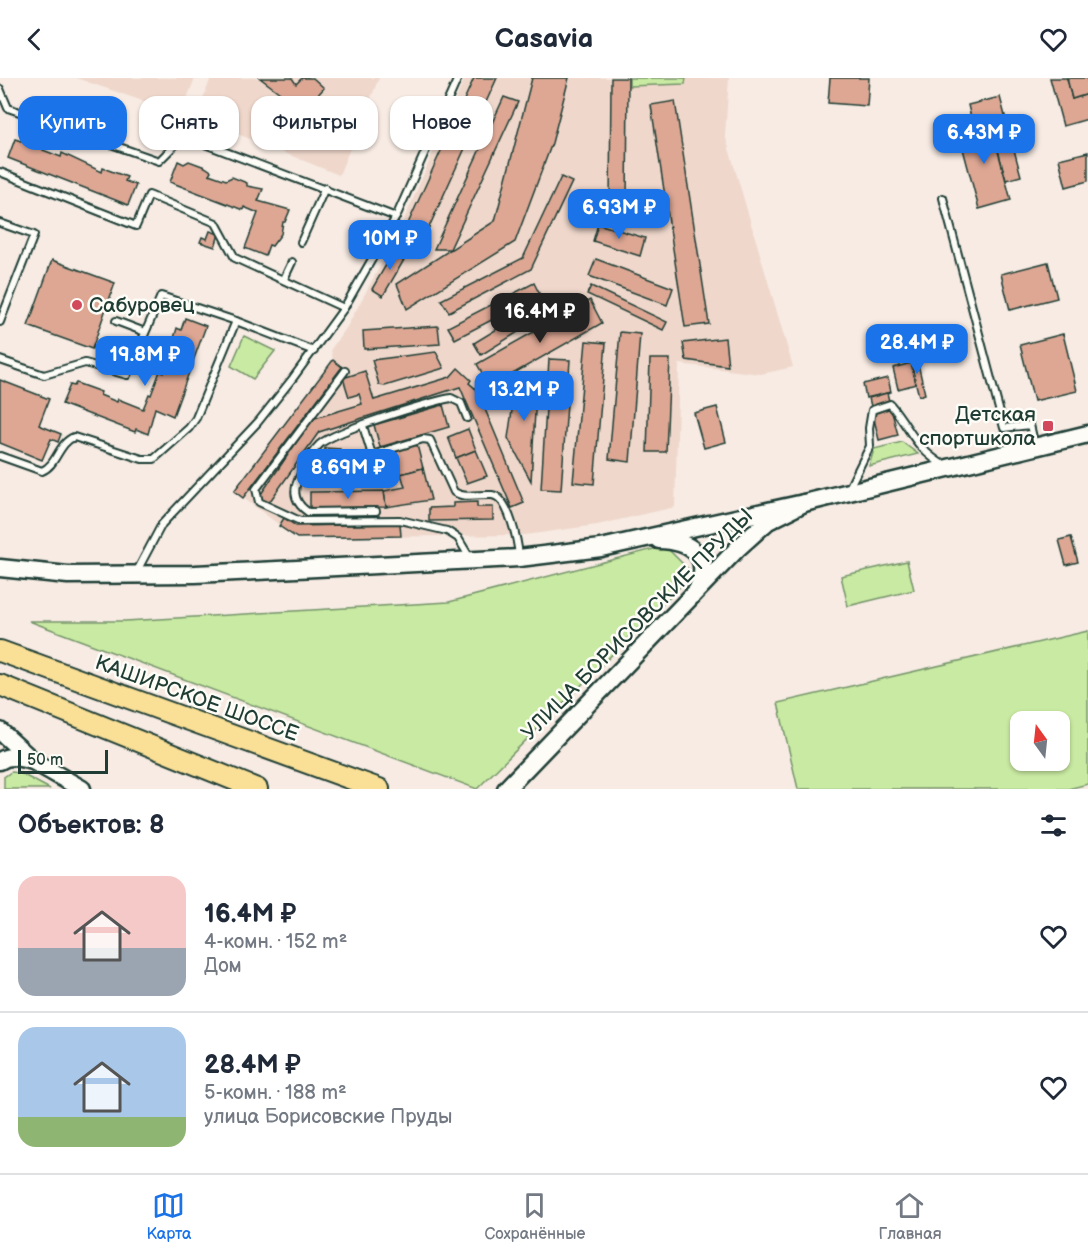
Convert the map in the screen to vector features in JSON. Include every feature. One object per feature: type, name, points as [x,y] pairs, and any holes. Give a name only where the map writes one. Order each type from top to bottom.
[{"type":"main road","name":"УЛИЦА БОРИСОВСКИЕ ПРУДЫ","points":[[511,786],[738,548],[768,521],[804,503],[1088,434]]},
{"type":"main road","points":[[0,568],[68,575],[195,574],[519,558],[559,554],[637,540],[804,503]]},
{"type":"main road","points":[[637,540],[673,541],[692,548],[702,562],[704,575],[696,592]]},
{"type":"main road","name":"КАШИРСКОЕ ШОССЕ","points":[[0,651],[378,789]]},
{"type":"main road","points":[[0,685],[257,789]]},
{"type":"main road","points":[[0,731],[33,761],[82,789]]},
{"type":"main road","points":[[0,761],[16,757],[33,761]]},
{"type":"lane","points":[[136,574],[162,524],[226,458],[314,351],[344,308],[396,217],[458,78]]},
{"type":"lane","points":[[0,89],[8,108],[159,161],[184,136],[396,217]]},
{"type":"lane","points":[[0,172],[136,226],[148,195],[216,223],[235,258],[344,308]]},
{"type":"lane","points":[[302,242],[325,188]]},
{"type":"lane","points":[[943,198],[1004,428],[1030,425],[1035,446]]},
{"type":"lane","points":[[0,223],[34,235],[0,322]]},
{"type":"lane","points":[[284,279],[292,261]]},
{"type":"lane","points":[[0,360],[44,375],[85,363],[127,375],[158,300],[164,296],[314,351]]},
{"type":"lane","points":[[116,321],[145,332]]},
{"type":"lane","points":[[0,456],[42,471],[48,468],[66,441],[74,437],[142,459],[154,459],[189,428],[196,418],[236,321]]},
{"type":"lane","points":[[345,371],[256,489],[259,502],[300,521],[400,520],[447,531],[458,537],[471,560]]},
{"type":"lane","points":[[376,511],[308,512],[300,506],[295,496],[296,486],[316,448],[328,438],[451,398],[461,403],[467,418]]},
{"type":"lane","points":[[847,492],[870,446],[869,428],[872,410],[890,404],[904,420],[913,440],[927,455],[948,467]]},
{"type":"lane","points":[[363,426],[372,455]]},
{"type":"lane","points":[[342,477],[372,455],[423,439],[430,440],[454,492],[463,496],[492,495],[501,500],[516,534],[519,558]]},
{"type":"shaded area","points":[[76,78],[195,78],[188,96],[139,96],[139,100]]},
{"type":"shaded area","points":[[211,78],[379,78],[372,96],[251,96],[251,139],[239,134],[239,96],[204,96]]},
{"type":"shaded area","points":[[465,78],[629,78],[629,86],[685,84],[686,78],[729,78],[725,135],[793,367],[761,374],[679,364],[675,507],[597,525],[525,535],[297,538],[234,491],[333,360],[331,349],[347,327],[401,227],[434,150],[493,150],[493,96],[457,96]]},
{"type":"shaded area","points":[[277,150],[349,150],[339,175]]},
{"type":"green space","points":[[629,78],[686,78],[685,84],[629,86]]},
{"type":"green space","points":[[244,336],[275,351],[253,379],[231,366]]},
{"type":"green space","points":[[902,442],[918,454],[869,466],[874,449]]},
{"type":"green space","points":[[665,546],[693,574],[477,789],[29,621],[125,621],[449,602]]},
{"type":"green space","points":[[907,561],[914,590],[848,606],[841,576]]},
{"type":"green space","points":[[1088,631],[1088,784],[1068,789],[798,789],[778,703]]},
{"type":"green space","points":[[11,772],[20,773],[50,789],[4,789],[4,777]]},
{"type":"building","points":[[260,78],[292,78],[296,84],[302,78],[313,78],[324,88],[317,96],[284,96]]},
{"type":"building","points":[[474,78],[497,78],[489,96],[466,96]]},
{"type":"building","points":[[532,78],[569,78],[552,143],[515,242],[407,309],[397,284],[495,221]]},
{"type":"building","points":[[611,78],[628,78],[627,206],[610,206]]},
{"type":"building","points":[[830,78],[869,78],[867,106],[828,103]]},
{"type":"building","points":[[1050,78],[1067,78],[1072,99],[1088,94],[1088,119],[1063,126]]},
{"type":"building","points":[[1067,78],[1088,78],[1088,94],[1072,99]]},
{"type":"building","points":[[504,97],[518,102],[450,249],[434,249],[480,150],[493,150],[493,121]]},
{"type":"building","points":[[1000,97],[1021,176],[1006,180],[990,121],[973,126],[968,105]]},
{"type":"building","points":[[675,101],[709,324],[685,327],[651,105]]},
{"type":"building","points":[[990,121],[1011,200],[979,209],[958,130]]},
{"type":"building","points":[[15,139],[18,140],[18,150],[43,150],[61,157],[62,153],[102,172],[103,168],[127,177],[125,181],[136,185],[128,205],[8,158]]},
{"type":"building","points":[[441,150],[464,150],[420,247],[401,239]]},
{"type":"building","points":[[1088,152],[1088,181],[1066,187],[1059,159]]},
{"type":"building","points":[[178,161],[184,164],[189,161],[205,167],[211,171],[209,174],[226,180],[232,177],[247,183],[247,186],[263,189],[258,201],[290,210],[283,222],[281,234],[272,246],[269,245],[265,256],[245,248],[258,213],[244,207],[243,210],[170,182]]},
{"type":"building","points":[[561,177],[572,182],[531,269],[449,312],[441,300],[523,258]]},
{"type":"building","points":[[598,224],[645,238],[640,256],[593,241]]},
{"type":"building","points":[[210,231],[219,234],[215,247],[200,242],[202,237],[207,239]]},
{"type":"building","points":[[397,246],[408,253],[383,296],[372,289]]},
{"type":"building","points":[[596,259],[673,288],[667,305],[589,276]]},
{"type":"building","points":[[52,260],[115,283],[92,349],[28,326]]},
{"type":"building","points":[[1048,262],[1057,298],[1010,310],[1001,274]]},
{"type":"building","points":[[534,283],[540,295],[455,339],[448,327]]},
{"type":"building","points":[[591,286],[667,322],[663,330],[587,294]]},
{"type":"building","points":[[548,298],[555,309],[481,355],[474,343]]},
{"type":"building","points":[[590,300],[602,323],[490,387],[477,364]]},
{"type":"building","points":[[185,318],[206,326],[173,416],[155,408],[148,434],[136,429],[135,432],[62,404],[70,385],[74,386],[76,383],[101,392],[100,395],[117,402],[118,399],[143,409],[160,371],[164,373],[177,328],[181,330]]},
{"type":"building","points":[[438,326],[440,344],[364,349],[363,331]]},
{"type":"building","points":[[620,332],[640,334],[630,462],[609,459]]},
{"type":"building","points":[[1063,334],[1077,391],[1034,401],[1020,345]]},
{"type":"building","points":[[725,338],[728,366],[686,360],[683,343]]},
{"type":"building","points":[[586,341],[606,343],[594,484],[573,482]]},
{"type":"building","points":[[436,352],[444,368],[385,386],[379,385],[372,360]]},
{"type":"building","points":[[916,355],[925,394],[919,396],[909,357]]},
{"type":"building","points":[[549,359],[570,360],[561,490],[541,489]]},
{"type":"building","points":[[650,359],[670,359],[666,452],[647,452]]},
{"type":"building","points":[[333,360],[342,367],[243,498],[234,491]]},
{"type":"building","points":[[911,363],[916,384],[898,389],[893,368]]},
{"type":"building","points":[[458,368],[471,380],[469,383],[477,390],[524,503],[512,508],[460,387],[319,432],[268,504],[262,500],[261,494],[315,418],[362,404],[359,394],[349,397],[343,378],[365,371],[374,400],[450,377]]},
{"type":"building","points":[[537,377],[531,481],[508,438],[516,383]]},
{"type":"building","points":[[888,378],[891,392],[866,398],[863,384]]},
{"type":"building","points":[[0,380],[49,399],[39,425],[61,434],[58,442],[51,439],[42,460],[0,443]]},
{"type":"building","points":[[887,393],[898,435],[879,440],[869,398]]},
{"type":"building","points":[[443,405],[449,427],[380,447],[374,425]]},
{"type":"building","points":[[717,407],[726,442],[704,448],[694,413]]},
{"type":"building","points":[[468,429],[476,450],[456,458],[448,437]]},
{"type":"building","points":[[417,445],[423,468],[401,474],[395,450]]},
{"type":"building","points":[[325,448],[340,449],[339,466],[333,465],[332,472],[323,472]]},
{"type":"building","points":[[395,450],[399,465],[385,469],[381,454]]},
{"type":"building","points":[[476,450],[487,476],[467,483],[456,458]]},
{"type":"building","points":[[423,468],[431,500],[386,507],[384,491],[405,487],[401,474]]},
{"type":"building","points":[[384,491],[386,507],[310,508],[310,492]]},
{"type":"building","points":[[477,502],[477,507],[493,507],[493,520],[429,521],[429,508],[453,507],[453,503]]},
{"type":"building","points":[[284,518],[296,526],[400,524],[401,536],[297,538],[279,526]]},
{"type":"building","points":[[1071,537],[1078,562],[1066,565],[1059,540]]},
{"type":"place","name":"Сабуровец","points":[[77,305]]},
{"type":"place","name":"Детская спортшкола","points":[[1048,426]]}]
